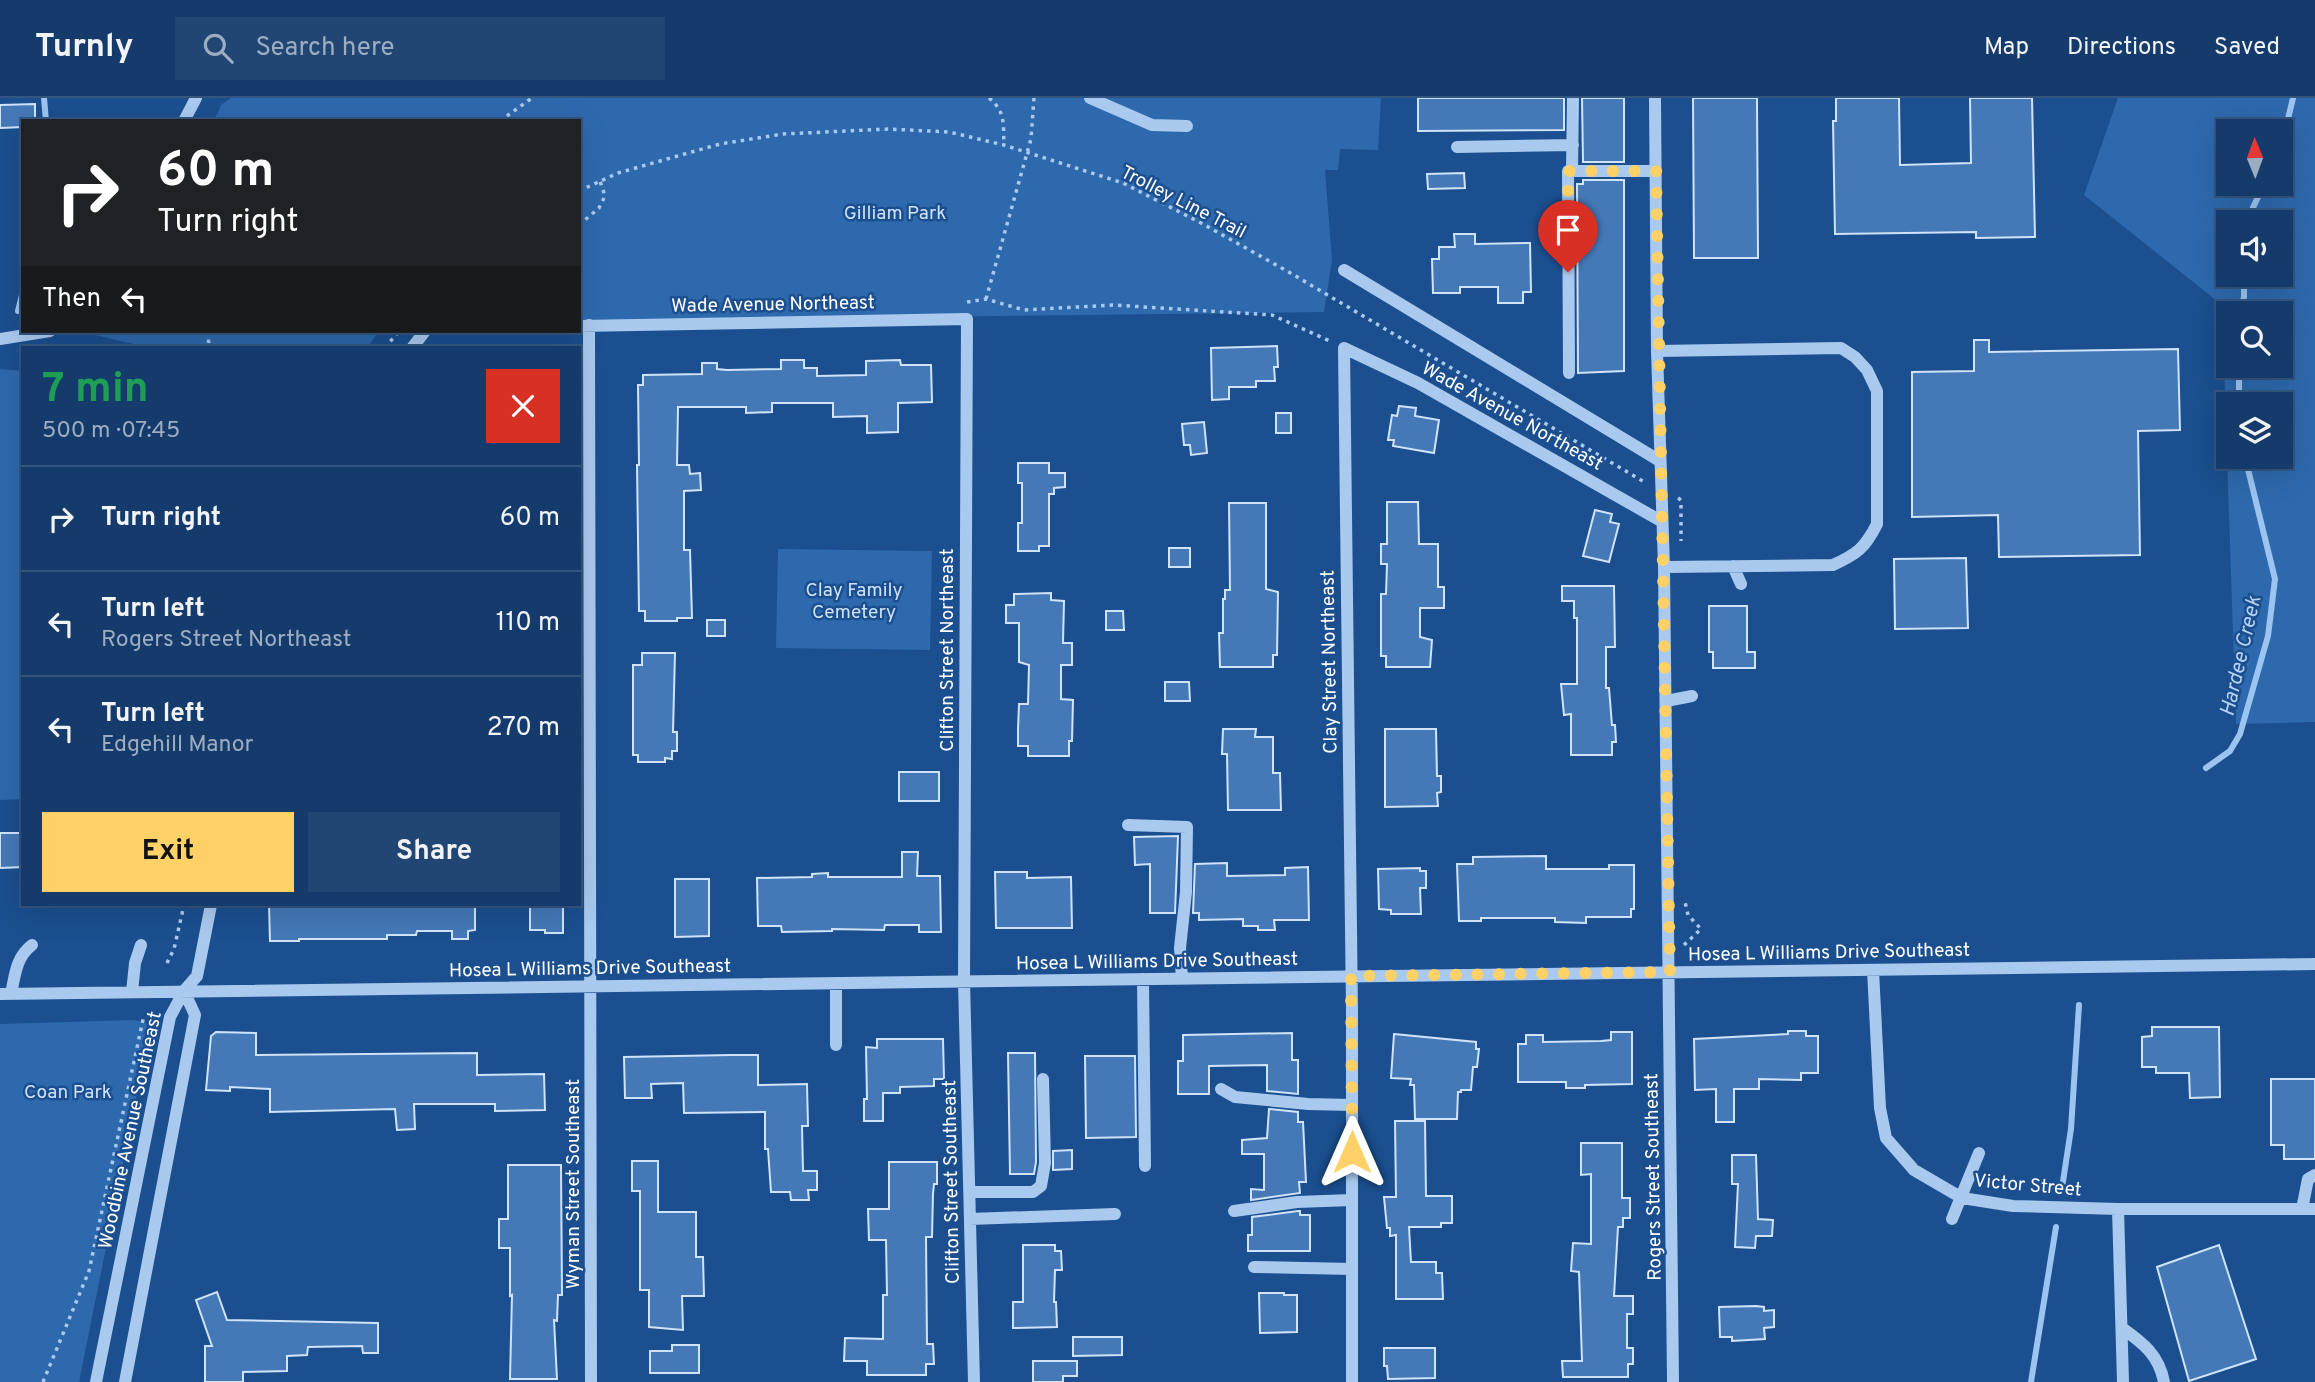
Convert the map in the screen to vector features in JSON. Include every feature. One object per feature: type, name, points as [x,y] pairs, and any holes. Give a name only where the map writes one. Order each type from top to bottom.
[{"type":"street","points":[[185,119],[197,98]]},
{"type":"street","points":[[1090,98],[1152,125],[1187,126]]},
{"type":"street","points":[[1572,171],[1573,98]]},
{"type":"street","name":"Rogers Street Southeast","points":[[1655,98],[1657,351],[1664,567],[1670,972],[1673,1382]]},
{"type":"street","points":[[1457,146],[1573,145]]},
{"type":"street","points":[[1569,373],[1568,171],[1656,171]]},
{"type":"street","points":[[1344,270],[1660,461]]},
{"type":"street","name":"Wade Avenue Northeast","points":[[584,326],[967,318]]},
{"type":"street","name":"Clifton Street Northeast","points":[[964,981],[967,318]]},
{"type":"street","name":"Wyman Street Southeast","points":[[584,326],[592,986],[591,1382]]},
{"type":"street","points":[[0,340],[39,333]]},
{"type":"street","name":"Wade Avenue Northeast","points":[[1344,348],[1418,383],[1661,521]]},
{"type":"street","name":"Clay Street Northeast","points":[[1344,348],[1352,1105],[1352,1382]]},
{"type":"street","points":[[1657,351],[1841,348],[1855,357],[1867,370],[1877,391],[1877,524],[1868,543],[1854,555],[1833,565],[1664,567]]},
{"type":"street","points":[[1733,566],[1741,584]]},
{"type":"street","points":[[1666,701],[1692,696]]},
{"type":"street","points":[[1128,825],[1187,827],[1186,892],[1180,947],[1182,979]]},
{"type":"street","points":[[184,991],[197,976],[211,906]]},
{"type":"street","points":[[5,994],[24,951],[32,945]]},
{"type":"street","points":[[132,992],[135,963],[141,945]]},
{"type":"street","name":"Hosea L Williams Drive Southeast","points":[[5,994],[2315,964]]},
{"type":"street","name":"Victor Street","points":[[1873,970],[1881,1108],[1886,1138],[1914,1170],[1962,1198],[2013,1206],[2308,1209]]},
{"type":"street","points":[[1143,979],[1146,1166]]},
{"type":"street","name":"Clifton Street Southeast","points":[[964,981],[974,1382]]},
{"type":"street","points":[[836,983],[836,1045]]},
{"type":"street","name":"Woodbine Avenue Southeast","points":[[96,1382],[170,1017],[184,991]]},
{"type":"street","name":"Woodbine Avenue Southeast","points":[[125,1382],[195,1015],[184,991]]},
{"type":"street","points":[[970,1192],[1033,1192],[1041,1186],[1045,1163],[1043,1079]]},
{"type":"street","points":[[1221,1089],[1235,1097],[1352,1105]]},
{"type":"street","points":[[1951,1219],[1979,1153]]},
{"type":"street","points":[[2308,1209],[2308,1179],[2315,1175]]},
{"type":"street","points":[[1234,1211],[1297,1202],[1352,1200]]},
{"type":"street","points":[[2118,1209],[2123,1382]]},
{"type":"street","points":[[970,1219],[1115,1214]]},
{"type":"street","points":[[1254,1267],[1352,1269]]},
{"type":"street","points":[[2122,1328],[2142,1342],[2155,1356],[2162,1369],[2164,1382]]},
{"type":"path","points":[[503,119],[532,98]]},
{"type":"path","points":[[989,98],[1000,107],[1004,145]]},
{"type":"path","points":[[986,299],[1031,139],[1034,98]]},
{"type":"path","name":"Trolley Line Trail","points":[[581,190],[618,173],[720,144],[783,134],[888,129],[949,132],[1028,151],[1124,183],[1200,223],[1287,271],[1644,482]]},
{"type":"path","points":[[581,223],[599,208],[605,196],[600,181]]},
{"type":"path","points":[[960,303],[986,299],[1024,310],[1113,304],[1272,315],[1344,348]]},
{"type":"path","points":[[167,963],[174,949],[184,906]]},
{"type":"path","points":[[43,1382],[89,1271],[144,1015]]},
{"type":"green space","name":"Gilliam Park","points":[[231,98],[1381,98],[1378,150],[1340,149],[1338,170],[1325,170],[1332,260],[1324,312],[581,321],[581,119],[215,119],[221,105]]},
{"type":"green space","points":[[2118,98],[2315,98],[2315,722],[2236,724],[2227,469],[2293,469],[2293,392],[2225,392],[2224,378],[2293,378],[2293,301],[2217,301],[2084,195]]},
{"type":"green space","points":[[87,333],[378,333],[368,346],[142,346]]},
{"type":"green space","points":[[0,369],[21,371],[21,799],[0,800]]},
{"type":"green space","name":"Clay Family Cemetery","points":[[778,549],[932,551],[930,650],[776,648]]},
{"type":"green space","name":"Coan Park","points":[[135,1020],[151,1024],[79,1382],[0,1382],[0,1024]]},
{"type":"building","points":[[1418,98],[1564,98],[1564,130],[1418,131]]},
{"type":"building","points":[[1582,98],[1624,98],[1624,162],[1583,162]]},
{"type":"building","points":[[1693,98],[1757,98],[1758,258],[1694,258]]},
{"type":"building","points":[[1836,98],[1899,98],[1900,165],[1971,163],[1970,98],[2032,98],[2035,237],[1976,238],[1976,232],[1835,234],[1833,121],[1836,121]]},
{"type":"building","points":[[35,104],[35,119],[21,119],[21,127],[0,128],[0,105]]},
{"type":"building","points":[[1464,173],[1465,188],[1428,189],[1427,174]]},
{"type":"building","points":[[1583,180],[1624,180],[1624,371],[1578,373],[1577,184],[1583,184]]},
{"type":"building","points":[[1454,234],[1475,234],[1475,244],[1530,243],[1531,292],[1523,292],[1523,303],[1498,303],[1498,287],[1460,287],[1460,293],[1433,293],[1432,259],[1439,259],[1439,247],[1455,247]]},
{"type":"building","points":[[1974,340],[1989,340],[1989,352],[2178,349],[2180,430],[2138,431],[2140,555],[1999,557],[1998,515],[1912,517],[1912,372],[1974,371]]},
{"type":"building","points":[[1277,346],[1278,367],[1274,367],[1275,381],[1256,381],[1256,387],[1229,387],[1229,399],[1212,400],[1211,348]]},
{"type":"building","points":[[781,360],[804,360],[804,368],[817,368],[817,376],[866,375],[866,361],[900,360],[901,365],[931,365],[932,402],[898,403],[898,432],[867,433],[867,416],[833,417],[833,403],[772,403],[772,412],[746,413],[746,407],[678,407],[677,465],[689,465],[690,474],[700,473],[701,490],[684,491],[684,550],[690,550],[692,618],[645,621],[645,611],[639,611],[637,465],[638,385],[643,385],[643,375],[702,374],[702,363],[717,363],[717,369],[727,370],[781,369]]},
{"type":"building","points":[[1399,406],[1416,408],[1415,416],[1439,420],[1434,453],[1393,446],[1394,440],[1388,440],[1392,415],[1397,416]]},
{"type":"building","points":[[1276,413],[1291,413],[1291,433],[1276,433]]},
{"type":"building","points":[[1204,422],[1207,453],[1191,455],[1190,445],[1184,445],[1182,424]]},
{"type":"building","points":[[1018,463],[1049,463],[1049,473],[1065,473],[1065,487],[1054,488],[1054,494],[1049,494],[1049,546],[1039,546],[1039,551],[1018,551],[1018,523],[1022,523],[1022,483],[1018,483]]},
{"type":"building","points":[[1387,502],[1418,502],[1419,544],[1438,544],[1438,587],[1444,587],[1444,608],[1420,608],[1420,637],[1432,640],[1430,667],[1386,667],[1386,656],[1381,656],[1381,594],[1386,594],[1387,564],[1381,564],[1381,544],[1387,544]]},
{"type":"building","points":[[1229,503],[1266,503],[1266,589],[1278,592],[1277,655],[1273,655],[1273,667],[1220,667],[1219,633],[1223,633],[1223,599],[1225,590],[1230,590]]},
{"type":"building","points":[[1595,510],[1612,514],[1610,522],[1619,524],[1609,562],[1583,556]]},
{"type":"building","points":[[1169,548],[1190,548],[1190,567],[1169,567]]},
{"type":"building","points":[[1966,558],[1968,628],[1895,629],[1894,559]]},
{"type":"building","points":[[1562,586],[1614,586],[1615,647],[1606,647],[1606,688],[1609,688],[1616,742],[1612,742],[1612,755],[1571,755],[1571,714],[1564,715],[1561,684],[1577,684],[1577,618],[1574,618],[1574,601],[1562,601]]},
{"type":"building","points":[[1051,593],[1051,600],[1064,601],[1063,643],[1072,643],[1072,665],[1061,665],[1061,699],[1073,700],[1072,741],[1069,741],[1069,756],[1028,756],[1028,746],[1018,746],[1018,730],[1019,704],[1028,704],[1029,665],[1019,662],[1019,623],[1006,623],[1006,605],[1014,605],[1014,594]]},
{"type":"building","points":[[1709,606],[1747,606],[1747,652],[1755,652],[1755,668],[1713,668],[1713,652],[1709,652]]},
{"type":"building","points":[[1106,611],[1123,611],[1124,630],[1106,630]]},
{"type":"building","points":[[707,620],[725,620],[725,636],[707,636]]},
{"type":"building","points":[[642,653],[675,653],[673,732],[677,732],[677,751],[672,751],[672,759],[665,758],[665,762],[638,762],[638,755],[633,755],[633,665],[642,665]]},
{"type":"building","points":[[1165,682],[1189,682],[1190,701],[1165,701]]},
{"type":"building","points":[[1223,729],[1256,729],[1255,737],[1273,737],[1273,773],[1280,773],[1281,810],[1228,810],[1227,754],[1222,754]]},
{"type":"building","points":[[1385,729],[1436,729],[1437,776],[1441,776],[1441,792],[1437,793],[1438,806],[1385,807]]},
{"type":"building","points":[[899,772],[939,772],[939,801],[899,801]]},
{"type":"building","points":[[0,833],[21,833],[21,867],[0,868]]},
{"type":"building","points":[[1178,836],[1175,913],[1150,913],[1150,864],[1135,865],[1134,837]]},
{"type":"building","points":[[902,852],[918,852],[917,876],[940,876],[941,932],[919,932],[919,925],[885,925],[884,930],[782,932],[781,926],[758,926],[757,878],[812,877],[812,874],[828,873],[828,877],[902,877]]},
{"type":"building","points":[[1546,856],[1546,869],[1609,869],[1609,865],[1634,865],[1634,909],[1631,909],[1631,917],[1586,917],[1586,923],[1555,922],[1555,918],[1481,918],[1481,921],[1459,921],[1457,864],[1473,864],[1473,857]]},
{"type":"building","points":[[1227,863],[1227,876],[1285,875],[1285,868],[1308,867],[1309,920],[1274,920],[1275,930],[1258,930],[1258,926],[1243,926],[1243,919],[1199,920],[1199,913],[1193,913],[1195,864]]},
{"type":"building","points":[[1420,868],[1420,871],[1426,871],[1426,888],[1420,888],[1421,914],[1391,914],[1391,910],[1379,909],[1378,869]]},
{"type":"building","points":[[995,872],[1027,872],[1027,878],[1071,877],[1072,928],[996,928]]},
{"type":"building","points":[[675,879],[709,879],[709,936],[675,937]]},
{"type":"building","points":[[269,906],[475,906],[475,930],[468,931],[468,939],[452,939],[452,931],[417,931],[416,935],[387,935],[387,939],[270,941]]},
{"type":"building","points":[[530,906],[563,906],[563,933],[530,930]]},
{"type":"building","points":[[2152,1027],[2219,1027],[2220,1097],[2190,1098],[2189,1073],[2156,1073],[2156,1067],[2142,1067],[2142,1037],[2152,1036]]},
{"type":"building","points":[[1788,1031],[1806,1031],[1806,1036],[1818,1036],[1818,1073],[1801,1073],[1801,1080],[1759,1079],[1759,1089],[1734,1089],[1734,1122],[1716,1122],[1716,1089],[1695,1090],[1694,1039],[1788,1034]]},
{"type":"building","points":[[216,1032],[256,1033],[256,1055],[477,1053],[477,1075],[544,1074],[545,1110],[495,1111],[495,1104],[414,1104],[415,1129],[397,1130],[395,1109],[270,1112],[270,1089],[230,1087],[230,1091],[206,1090],[211,1036]]},
{"type":"building","points":[[1611,1032],[1632,1032],[1632,1084],[1566,1088],[1566,1082],[1518,1082],[1518,1044],[1526,1044],[1526,1035],[1543,1035],[1543,1042],[1601,1041],[1611,1040]]},
{"type":"building","points":[[1292,1033],[1292,1060],[1298,1060],[1298,1094],[1267,1091],[1267,1065],[1209,1066],[1209,1094],[1178,1094],[1178,1061],[1183,1061],[1183,1035]]},
{"type":"building","points":[[1394,1034],[1476,1042],[1476,1049],[1479,1049],[1477,1067],[1473,1067],[1471,1090],[1458,1092],[1457,1119],[1415,1119],[1414,1085],[1410,1085],[1411,1079],[1391,1078]]},
{"type":"building","points":[[877,1039],[943,1039],[944,1079],[934,1079],[934,1086],[900,1087],[900,1093],[883,1093],[883,1121],[864,1121],[864,1099],[867,1099],[866,1047],[877,1048]]},
{"type":"building","points":[[1008,1053],[1035,1053],[1034,1174],[1010,1174]]},
{"type":"building","points":[[758,1055],[758,1085],[807,1084],[808,1126],[802,1126],[803,1171],[817,1171],[817,1190],[808,1190],[809,1200],[791,1200],[790,1192],[771,1192],[768,1149],[765,1149],[765,1112],[684,1113],[683,1083],[651,1084],[652,1098],[625,1098],[624,1057]]},
{"type":"building","points":[[1085,1056],[1135,1056],[1136,1137],[1086,1138]]},
{"type":"building","points":[[2271,1079],[2315,1079],[2315,1159],[2284,1159],[2284,1145],[2271,1145]]},
{"type":"building","points":[[1269,1109],[1298,1112],[1298,1122],[1303,1122],[1306,1182],[1299,1182],[1300,1193],[1251,1200],[1251,1189],[1264,1190],[1264,1154],[1242,1154],[1242,1140],[1267,1138]]},
{"type":"building","points":[[1395,1121],[1425,1121],[1426,1196],[1452,1196],[1452,1223],[1441,1223],[1441,1227],[1409,1227],[1411,1262],[1436,1262],[1436,1273],[1442,1273],[1443,1299],[1396,1299],[1396,1235],[1390,1236],[1390,1228],[1387,1228],[1384,1197],[1396,1197]]},
{"type":"building","points":[[1581,1143],[1622,1143],[1622,1198],[1630,1198],[1630,1218],[1623,1218],[1623,1227],[1618,1227],[1614,1296],[1633,1296],[1633,1314],[1627,1314],[1627,1348],[1633,1348],[1633,1364],[1628,1364],[1628,1377],[1563,1377],[1562,1361],[1582,1361],[1579,1272],[1571,1271],[1573,1243],[1591,1244],[1591,1174],[1581,1175]]},
{"type":"building","points":[[1072,1150],[1072,1169],[1053,1170],[1053,1151]]},
{"type":"building","points":[[1732,1155],[1756,1155],[1758,1219],[1773,1220],[1772,1236],[1756,1236],[1755,1248],[1735,1247],[1738,1184],[1732,1184]]},
{"type":"building","points":[[632,1161],[658,1161],[658,1212],[696,1212],[696,1257],[703,1257],[704,1296],[682,1296],[683,1330],[649,1327],[649,1290],[640,1290],[640,1191],[632,1191]]},
{"type":"building","points":[[889,1162],[937,1162],[932,1237],[926,1237],[927,1344],[933,1344],[934,1364],[926,1364],[926,1375],[867,1375],[867,1361],[844,1361],[845,1338],[883,1339],[883,1295],[887,1295],[886,1240],[869,1240],[868,1209],[889,1209]]},
{"type":"building","points":[[508,1165],[561,1165],[562,1295],[558,1295],[557,1321],[554,1320],[557,1379],[510,1379],[510,1248],[499,1248],[499,1219],[508,1219]]},
{"type":"building","points":[[1300,1211],[1300,1215],[1310,1215],[1310,1251],[1248,1251],[1248,1235],[1252,1235],[1252,1217]]},
{"type":"building","points":[[1023,1245],[1055,1245],[1055,1251],[1061,1251],[1062,1270],[1055,1270],[1054,1302],[1057,1327],[1013,1328],[1013,1302],[1023,1302]]},
{"type":"building","points":[[2219,1245],[2256,1359],[2189,1381],[2157,1267]]},
{"type":"building","points":[[217,1292],[227,1320],[378,1323],[378,1353],[363,1353],[362,1346],[308,1347],[307,1355],[287,1356],[287,1371],[243,1372],[243,1382],[205,1382],[205,1346],[212,1346],[196,1300]]},
{"type":"building","points":[[1259,1293],[1297,1295],[1297,1332],[1260,1333]]},
{"type":"building","points":[[1719,1307],[1764,1307],[1764,1311],[1774,1310],[1774,1327],[1764,1328],[1765,1339],[1732,1341],[1732,1337],[1720,1337]]},
{"type":"building","points":[[1073,1337],[1122,1337],[1122,1355],[1073,1356]]},
{"type":"building","points":[[672,1345],[699,1345],[699,1373],[650,1373],[650,1351],[672,1351]]},
{"type":"building","points":[[1384,1348],[1435,1348],[1435,1378],[1388,1379],[1387,1366],[1384,1366]]},
{"type":"building","points":[[1033,1361],[1077,1361],[1077,1376],[1063,1376],[1063,1382],[1033,1382]]},
{"type":"waterway","points":[[44,98],[46,119]]},
{"type":"waterway","name":"Hardee Creek","points":[[2288,119],[2293,98]]},
{"type":"waterway","name":"Hardee Creek","points":[[2252,210],[2258,196]]},
{"type":"waterway","name":"Hardee Creek","points":[[2243,301],[2244,287]]},
{"type":"waterway","points":[[18,311],[21,299]]},
{"type":"waterway","name":"Hardee Creek","points":[[2239,378],[2239,392]]},
{"type":"waterway","name":"Hardee Creek","points":[[2206,768],[2230,751],[2240,734],[2268,636],[2275,579],[2248,469]]},
{"type":"waterway","points":[[2062,1188],[2071,1129],[2079,1005]]},
{"type":"waterway","points":[[2031,1382],[2056,1227]]},
{"type":"route","points":[[1352,1152],[1351,976],[1670,972],[1664,567],[1657,351],[1656,171],[1568,171],[1568,272]]}]
